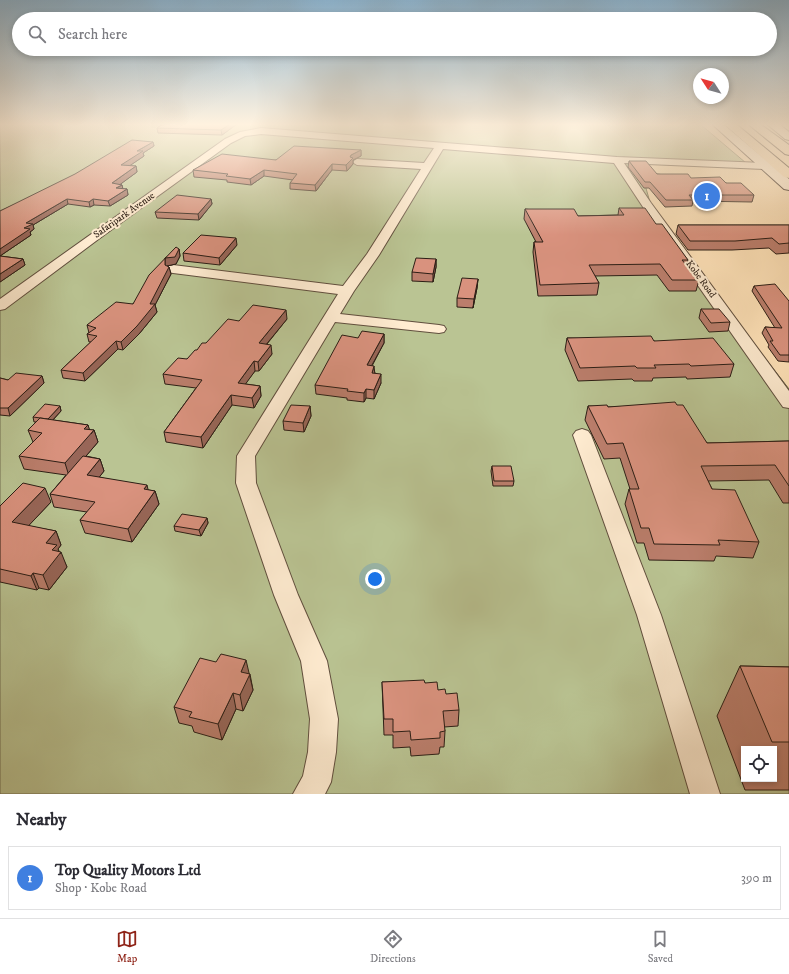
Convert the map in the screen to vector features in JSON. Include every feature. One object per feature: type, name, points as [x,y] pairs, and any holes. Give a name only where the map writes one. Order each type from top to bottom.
[{"type":"highway","points":[[773,161],[789,174]]},
{"type":"main road","points":[[760,161],[789,186]]},
{"type":"street","name":"Safaripark Avenue","points":[[0,306],[96,234],[200,161]]},
{"type":"street","points":[[308,794],[316,782],[322,752],[324,719],[314,661],[286,595],[251,499],[246,483],[246,456],[347,291],[373,255],[430,161]]},
{"type":"street","name":"Kobe Road","points":[[618,161],[647,206],[789,403]]},
{"type":"street","points":[[643,161],[766,166]]},
{"type":"street","points":[[357,162],[427,166]]},
{"type":"street","points":[[174,269],[347,291]]},
{"type":"street","points":[[332,317],[439,329]]},
{"type":"street","points":[[582,435],[649,615],[705,794]]},
{"type":"green space","points":[[0,161],[638,161],[653,213],[789,389],[789,794],[0,794]]},
{"type":"green space","points":[[676,161],[744,161],[746,163]]},
{"type":"building","points":[[97,161],[127,161],[121,165],[136,166],[112,183],[122,185],[116,188],[127,189],[108,201],[93,199],[89,202],[67,199],[26,223],[33,224],[24,228],[30,229],[0,249],[0,211],[75,174]]},
{"type":"building","points":[[209,161],[350,161],[346,165],[332,164],[315,185],[290,183],[297,174],[264,170],[250,179],[226,176],[228,174],[193,170]]},
{"type":"building","points":[[629,161],[646,161],[657,174],[688,174],[691,178],[720,177],[726,183],[741,183],[754,195],[689,195],[693,200],[666,200],[650,182],[645,182]]},
{"type":"building","points":[[177,195],[211,199],[198,214],[155,212]]},
{"type":"building","points":[[619,208],[645,208],[656,224],[662,224],[688,260],[682,260],[699,280],[672,280],[660,264],[589,265],[599,283],[540,285],[534,242],[543,242],[525,209],[574,209],[578,216],[624,215]]},
{"type":"building","points":[[678,225],[789,225],[789,243],[779,244],[772,238],[735,241],[690,241]]},
{"type":"building","points":[[201,235],[236,238],[219,258],[183,253]]},
{"type":"building","points":[[176,247],[179,249],[175,257],[165,258]]},
{"type":"building","points":[[0,256],[23,259],[0,274]]},
{"type":"building","points":[[165,258],[165,265],[169,267],[150,304],[155,304],[137,326],[121,342],[116,341],[83,373],[61,370],[97,336],[87,334],[96,328],[87,325],[116,302],[133,304],[149,275]]},
{"type":"building","points":[[416,258],[436,259],[433,274],[412,272]]},
{"type":"building","points":[[462,278],[478,279],[474,299],[457,298]]},
{"type":"building","points":[[775,284],[789,301],[789,355],[780,355],[770,341],[773,341],[765,327],[782,328],[754,286]]},
{"type":"building","points":[[253,305],[286,310],[259,343],[271,345],[258,362],[254,361],[238,383],[260,386],[252,398],[231,395],[201,437],[164,432],[202,380],[163,374],[178,358],[187,359],[202,343],[206,343],[228,319],[239,321]]},
{"type":"building","points":[[701,309],[719,309],[730,322],[711,323]]},
{"type":"building","points":[[362,331],[384,334],[367,365],[374,366],[372,373],[381,374],[374,390],[366,389],[364,393],[347,391],[348,389],[315,385],[342,335],[358,338]]},
{"type":"building","points":[[651,336],[654,341],[713,338],[734,364],[691,366],[689,364],[654,365],[656,368],[637,368],[635,366],[580,368],[567,338]]},
{"type":"building","points":[[16,373],[42,376],[8,408],[0,408],[0,378],[8,380]]},
{"type":"building","points":[[675,402],[677,405],[683,405],[707,443],[789,441],[789,486],[775,465],[701,466],[712,489],[735,490],[759,542],[718,540],[720,545],[654,544],[649,528],[641,528],[629,489],[639,489],[623,443],[607,444],[588,406],[607,405],[608,407]]},
{"type":"building","points":[[45,404],[60,406],[48,419],[33,417]]},
{"type":"building","points":[[291,405],[310,406],[303,423],[283,421]]},
{"type":"building","points":[[40,418],[88,425],[84,429],[94,430],[65,463],[19,456],[42,433],[28,430]]},
{"type":"building","points":[[83,456],[100,459],[87,475],[147,485],[144,489],[155,491],[128,529],[80,520],[95,502],[50,494]]},
{"type":"building","points":[[492,466],[511,466],[514,481],[494,481]]},
{"type":"building","points":[[23,483],[45,488],[12,522],[56,531],[46,543],[57,545],[52,550],[61,552],[43,575],[33,573],[31,576],[0,569],[0,506]]},
{"type":"building","points":[[182,514],[207,518],[199,530],[174,526]]},
{"type":"building","points":[[221,654],[246,660],[241,672],[250,674],[240,695],[233,693],[218,724],[189,717],[192,712],[174,707],[200,658],[216,662]]},
{"type":"building","points":[[740,666],[789,667],[789,742],[772,742]]},
{"type":"building","points":[[424,680],[425,683],[437,682],[438,690],[445,689],[446,694],[457,693],[459,710],[443,711],[445,731],[440,732],[440,738],[411,740],[410,731],[393,732],[393,719],[384,719],[382,682]]},
{"type":"place","name":"Top Quality Motors Ltd","points":[[707,196]]}]
